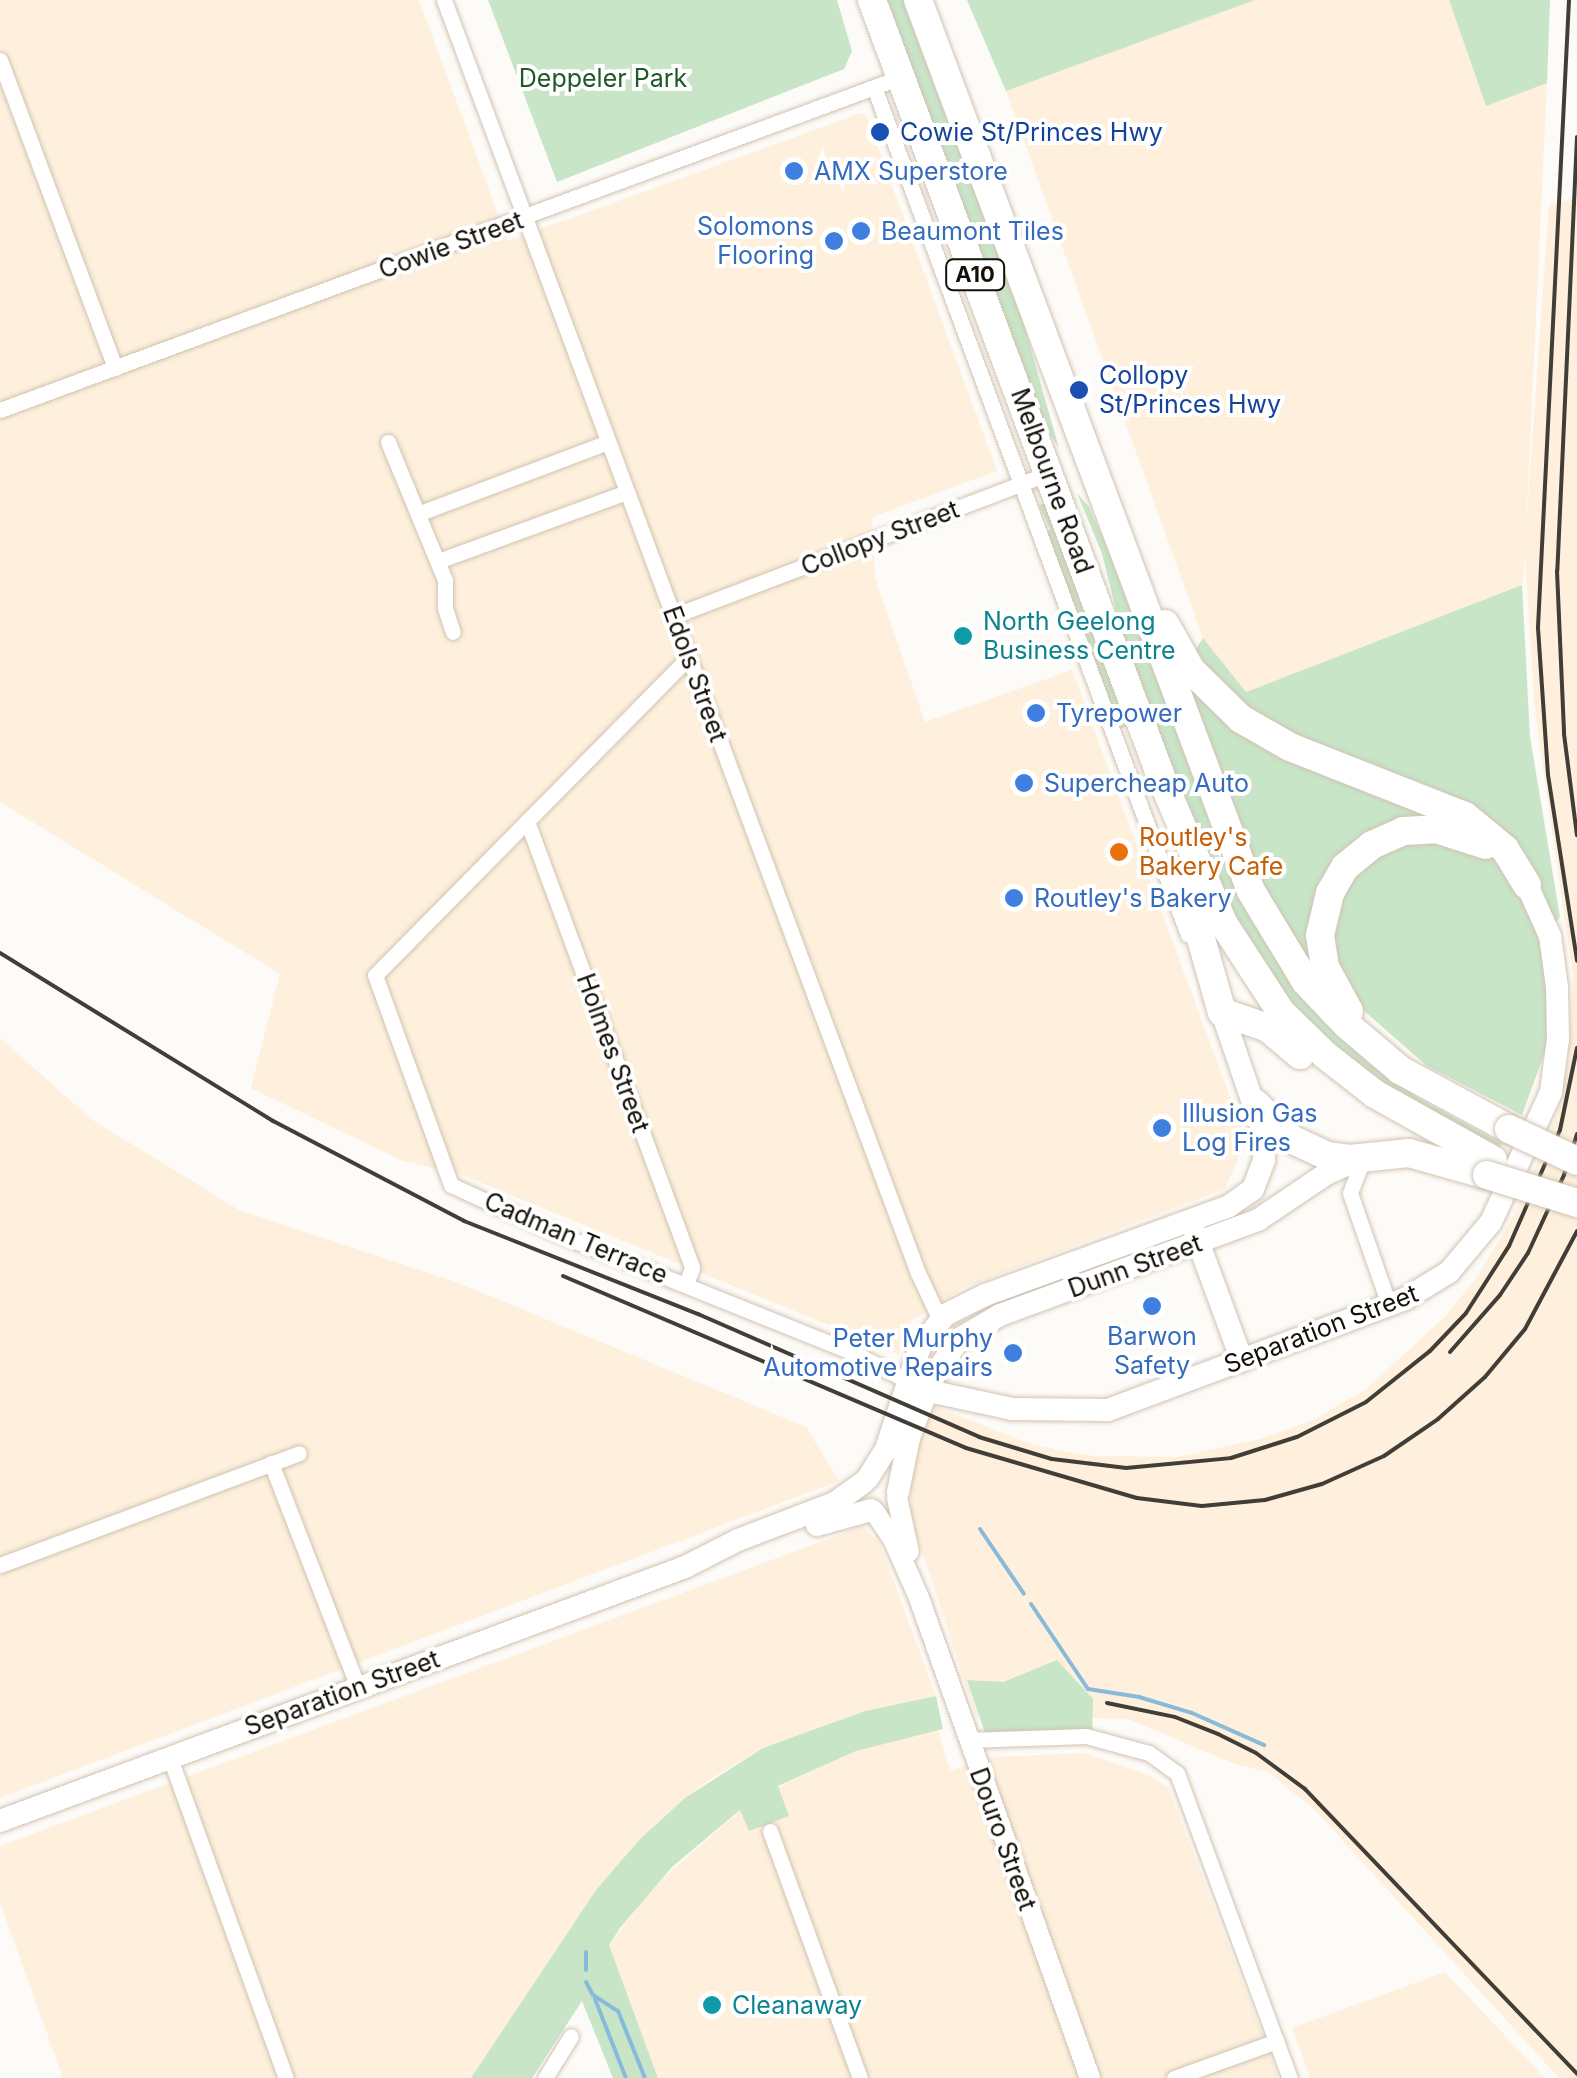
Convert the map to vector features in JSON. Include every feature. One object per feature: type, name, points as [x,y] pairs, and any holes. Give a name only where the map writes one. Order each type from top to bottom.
[{"type":"highway","name":"Melbourne Road","points":[[872,0],[887,82],[1050,473],[1163,782],[1222,923],[1281,1012],[1348,1076],[1462,1144],[1490,1168]]},
{"type":"highway","name":"Melbourne Road","points":[[918,0],[1250,891],[1306,982],[1347,1026],[1400,1070],[1577,1161]]},
{"type":"highway","name":"Collopy Street","points":[[1050,473],[1087,458]]},
{"type":"highway","points":[[1114,531],[1179,652],[1226,706],[1273,740],[1465,816],[1505,849],[1527,885]]},
{"type":"highway","points":[[1163,782],[1178,856],[1222,1012],[1276,1032],[1342,1091],[1376,1114],[1462,1144]]},
{"type":"highway","points":[[1400,1070],[1348,1010],[1325,967],[1322,920],[1336,880],[1372,845],[1403,831],[1436,828],[1486,845],[1527,885]]},
{"type":"highway","points":[[1256,1104],[1306,1149],[1334,1158],[1409,1154],[1490,1168],[1577,1201]]},
{"type":"main road","name":"Separation Street","points":[[916,1384],[1012,1409],[1108,1410],[1389,1305],[1434,1284],[1466,1255],[1500,1207],[1545,1112],[1556,1068],[1558,1000],[1550,936],[1527,885]]},
{"type":"main road","points":[[1222,1012],[1256,1104]]},
{"type":"main road","name":"Dunn Street","points":[[916,1384],[920,1346],[940,1320],[985,1296],[1238,1201],[1258,1181],[1264,1147],[1256,1104]]},
{"type":"main road","name":"Dunn Street","points":[[916,1384],[959,1339],[1000,1315],[1199,1244],[1269,1214],[1326,1174],[1361,1158]]},
{"type":"main road","points":[[1190,1220],[1242,1361]]},
{"type":"main road","name":"Edols Street","points":[[940,1320],[959,1339]]},
{"type":"main road","points":[[916,1384],[898,1495],[890,1507],[872,1510],[862,1499],[866,1480],[886,1449],[916,1384]]},
{"type":"main road","points":[[866,1480],[879,1474],[890,1477],[898,1495]]},
{"type":"main road","name":"Separation Street","points":[[0,1821],[685,1567],[738,1540],[835,1503],[866,1480]]},
{"type":"main road","name":"Separation Street","points":[[685,1567],[722,1560],[872,1510]]},
{"type":"street","name":"Edols Street","points":[[444,0],[918,1273],[940,1320]]},
{"type":"street","points":[[0,60],[115,368]]},
{"type":"street","name":"Cowie Street","points":[[0,410],[887,82]]},
{"type":"street","points":[[887,82],[1023,483],[1166,880],[1222,1012]]},
{"type":"street","points":[[388,442],[438,561],[453,632]]},
{"type":"street","points":[[420,513],[608,442]]},
{"type":"street","name":"Collopy Street","points":[[674,616],[1050,473]]},
{"type":"street","points":[[438,561],[627,492]]},
{"type":"street","points":[[528,821],[688,658]]},
{"type":"street","name":"Cadman Terrace","points":[[528,821],[375,975],[450,1186],[852,1352],[916,1384]]},
{"type":"street","name":"Holmes Street","points":[[528,821],[692,1268],[686,1284]]},
{"type":"street","points":[[1361,1158],[1350,1183],[1352,1202],[1389,1305]]},
{"type":"street","points":[[0,1565],[298,1453]]},
{"type":"street","points":[[271,1463],[358,1687]]},
{"type":"street","name":"Douro Street","points":[[898,1495],[920,1598],[967,1740],[1090,2078]]},
{"type":"street","name":"Douro Street","points":[[872,1510],[893,1539],[920,1598]]},
{"type":"street","points":[[967,1740],[1086,1736],[1149,1753],[1173,1769],[1185,1790],[1290,2078]]},
{"type":"street","points":[[170,1758],[286,2078]]},
{"type":"street","points":[[770,1832],[860,2078]]},
{"type":"street","points":[[545,2078],[571,2036]]},
{"type":"street","points":[[1174,2078],[1277,2041]]},
{"type":"shaded area","points":[[0,0],[419,0],[508,241],[861,113],[866,115],[997,471],[872,517],[875,578],[925,722],[1072,670],[1246,1140],[1225,1189],[965,1287],[911,1321],[899,1354],[465,1176],[403,1161],[251,1088],[280,974],[0,802]]},
{"type":"shaded area","points":[[1255,0],[1449,0],[1486,106],[1547,83],[1526,528],[1549,204],[1577,199],[1577,2078],[1559,2078],[1315,1810],[1268,1772],[1235,1764],[1128,1719],[976,1716],[910,1515],[911,1466],[931,1405],[1028,1443],[1058,1450],[1094,1456],[1177,1457],[1260,1439],[1311,1421],[1365,1390],[1446,1316],[1479,1274],[1515,1213],[1554,1123],[1569,1061],[1573,977],[1535,712],[1525,557],[1522,585],[1246,692],[1203,638],[1006,91]]},
{"type":"shaded area","points":[[0,1038],[91,1119],[239,1210],[456,1282],[806,1427],[839,1481],[0,1798]]},
{"type":"shaded area","points":[[863,1526],[880,1544],[936,1696],[865,1711],[763,1748],[706,1782],[655,1824],[596,1890],[471,2078],[63,2078],[0,1903],[0,1846]]},
{"type":"shaded area","points":[[938,1730],[950,1771],[994,1757],[1085,1753],[1146,1774],[1168,1787],[1279,2078],[658,2078],[609,1945],[652,1888],[741,1810],[789,1816],[778,1787],[856,1751]]},
{"type":"shaded area","points":[[1445,1972],[1545,2078],[1310,2078],[1292,2028]]},
{"type":"green space","name":"Deppeler Park","points":[[488,0],[837,0],[852,51],[844,69],[557,182]]},
{"type":"green space","points":[[887,0],[905,0],[1020,311],[1059,448],[1046,428]]},
{"type":"green space","points":[[967,0],[1255,0],[1006,91]]},
{"type":"green space","points":[[1449,0],[1550,0],[1547,83],[1486,106]]},
{"type":"green space","points":[[1077,493],[1089,507],[1107,547],[1246,911],[1282,969],[1325,1023],[1370,1064],[1423,1101],[1501,1143],[1500,1149],[1426,1116],[1322,1038],[1260,964],[1214,881],[1124,641],[1102,554]]},
{"type":"green space","points":[[1046,503],[1127,726],[1118,730],[1046,534],[1050,529],[1039,505]]},
{"type":"green space","points":[[1522,585],[1530,737],[1560,917],[1543,939],[1550,1038],[1522,1115],[1427,1066],[1306,960],[1248,860],[1182,671],[1203,638],[1246,692]]},
{"type":"green space","points":[[1057,1660],[1093,1699],[1092,1738],[987,1739],[967,1680],[1003,1682]]},
{"type":"green space","points":[[936,1696],[943,1729],[856,1751],[778,1786],[789,1816],[749,1831],[740,1810],[672,1867],[620,1928],[609,1945],[658,2078],[613,2078],[582,2001],[532,2078],[471,2078],[596,1890],[641,1838],[685,1798],[763,1748],[865,1711]]},
{"type":"waterway","points":[[980,1529],[1024,1594]]},
{"type":"waterway","points":[[1031,1604],[1088,1689],[1139,1697],[1192,1713],[1264,1745]]},
{"type":"waterway","points":[[586,1952],[586,1970]]},
{"type":"waterway","points":[[586,1982],[593,1995],[618,2011],[645,2078]]},
{"type":"waterway","points":[[595,1999],[626,2078]]},
{"type":"railway","points":[[1569,0],[1538,628],[1548,775],[1577,961]]},
{"type":"railway","points":[[1577,137],[1557,571],[1564,734],[1577,835]]},
{"type":"railway","points":[[0,953],[273,1121],[464,1221],[698,1314],[979,1437],[1052,1459],[1126,1468],[1231,1458],[1297,1437],[1366,1402],[1430,1351],[1466,1313],[1509,1246],[1560,1130],[1577,1048]]},
{"type":"railway","points":[[1450,1352],[1500,1295],[1528,1253],[1564,1175],[1577,1134]]},
{"type":"railway","points":[[563,1276],[966,1448],[1137,1498],[1202,1506],[1265,1500],[1322,1484],[1384,1456],[1438,1419],[1485,1377],[1525,1329],[1577,1231]]},
{"type":"railway","points":[[1107,1703],[1175,1717],[1218,1734],[1256,1753],[1305,1789],[1577,2074]]},
{"type":"place","name":"Cowie St/Princes Hwy","points":[[880,132]]},
{"type":"place","name":"AMX Superstore","points":[[794,171]]},
{"type":"place","name":"Beaumont Tiles","points":[[861,231]]},
{"type":"place","name":"Solomons Flooring","points":[[834,241]]},
{"type":"place","name":"Collopy St/Princes Hwy","points":[[1079,390]]},
{"type":"place","name":"North Geelong Business Centre","points":[[963,636]]},
{"type":"place","name":"Tyrepower","points":[[1036,713]]},
{"type":"place","name":"Supercheap Auto","points":[[1024,783]]},
{"type":"place","name":"Routley's Bakery Cafe","points":[[1119,852]]},
{"type":"place","name":"Routley's Bakery","points":[[1014,898]]},
{"type":"place","name":"Illusion Gas Log Fires","points":[[1162,1128]]},
{"type":"place","name":"Barwon Safety","points":[[1152,1306]]},
{"type":"place","name":"Peter Murphy Automotive Repairs","points":[[1013,1353]]},
{"type":"place","name":"Cleanaway","points":[[712,2005]]}]
